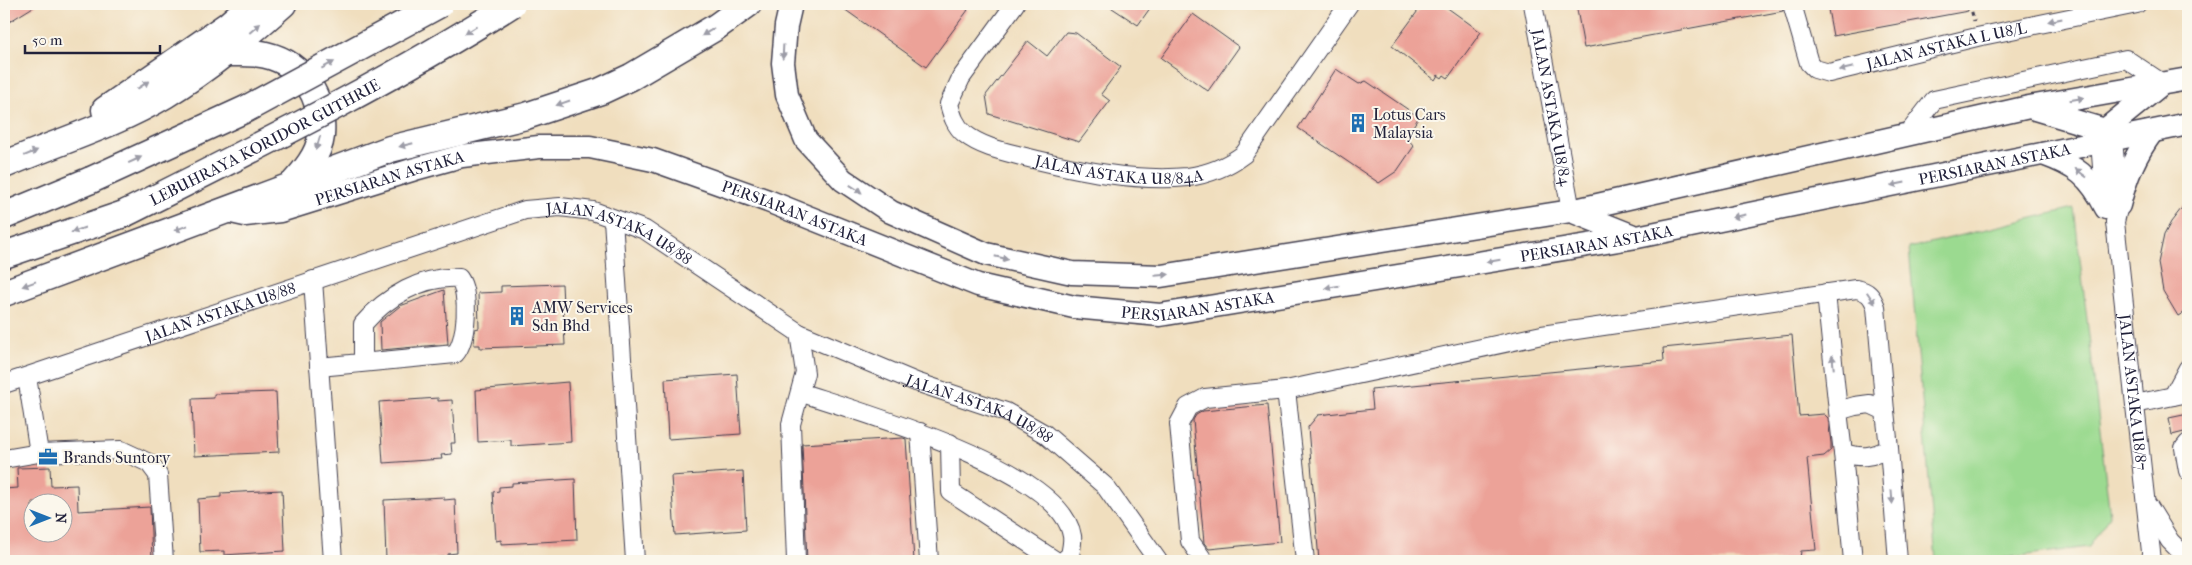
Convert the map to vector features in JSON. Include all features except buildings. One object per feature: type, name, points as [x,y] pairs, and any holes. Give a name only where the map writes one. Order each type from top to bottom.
[{"type":"highway","points":[[59,142],[228,26],[252,4]]},
{"type":"highway","points":[[4,165],[117,120],[165,95],[228,53],[283,4]]},
{"type":"highway","points":[[4,216],[91,180],[246,109],[440,4]]},
{"type":"highway","name":"LEBUHRAYA KORIDOR GUTHRIE","points":[[4,256],[124,214],[295,128],[461,36],[512,4]]},
{"type":"highway","points":[[4,293],[390,149],[526,116],[601,91],[631,77],[716,27],[748,4]]},
{"type":"highway","points":[[228,53],[266,55],[286,63],[304,78],[319,100],[321,137],[305,171],[292,185]]},
{"type":"main road","name":"PERSIARAN ASTAKA","points":[[791,4],[786,26],[783,80],[792,110],[806,140],[843,180],[891,212],[986,254],[1072,273],[1161,276],[1571,211],[2030,107],[2188,78]]},
{"type":"main road","points":[[2030,107],[2106,137],[2162,83]]},
{"type":"main road","name":"PERSIARAN ASTAKA","points":[[227,211],[245,215],[280,211],[415,168],[462,156],[539,147],[590,147],[653,160],[768,202],[978,285],[1074,307],[1160,315],[1637,237],[2044,154],[2106,137],[2152,132],[2188,124]]},
{"type":"main road","points":[[2113,212],[2136,153],[2152,132]]},
{"type":"main road","points":[[2044,154],[2066,162],[2086,176],[2113,212]]},
{"type":"main road","points":[[1571,211],[1637,237]]},
{"type":"street","name":"JALAN ASTAKA U8/84A","points":[[1015,4],[961,78],[949,104],[954,121],[965,134],[993,148],[1082,171],[1160,178],[1189,177],[1214,171],[1232,164],[1244,154],[1349,4]]},
{"type":"street","name":"JALAN ASTAKA U8/84","points":[[1533,4],[1571,211]]},
{"type":"street","name":"JALAN ASTAKA L U8/L","points":[[1792,4],[1810,63],[1815,69],[1828,73],[1976,36],[2138,4]]},
{"type":"street","points":[[1906,135],[1934,100],[2126,59],[2162,83]]},
{"type":"street","name":"JALAN ASTAKA U8/87","points":[[2106,137],[2152,561]]},
{"type":"street","name":"JALAN ASTAKA U8/88","points":[[4,384],[130,344],[313,280],[525,210],[560,208],[593,211],[645,230],[799,334],[916,382],[1006,412],[1046,434],[1105,486],[1158,561]]},
{"type":"street","points":[[613,218],[635,561]]},
{"type":"street","points":[[319,367],[363,363],[455,354],[461,348],[464,336],[464,286],[460,278],[450,278],[406,290],[389,300],[372,314],[363,324],[363,363]]},
{"type":"street","points":[[313,280],[333,561]]},
{"type":"street","points":[[1204,561],[1190,541],[1179,424],[1188,407],[1205,398],[1286,390],[1542,335],[1856,289],[1866,291],[1873,298],[1876,307],[1898,561]]},
{"type":"street","points":[[1826,293],[1853,561]]},
{"type":"street","points":[[796,561],[791,424],[802,393],[805,373],[799,334]]},
{"type":"street","points":[[2135,404],[2181,394],[2188,368]]},
{"type":"street","points":[[28,377],[39,454]]},
{"type":"street","points":[[1286,390],[1305,561]]},
{"type":"street","points":[[802,393],[950,443],[1003,469],[1047,499],[1066,520],[1072,537],[1070,555],[1063,561]]},
{"type":"street","points":[[1838,411],[1870,404],[1885,411]]},
{"type":"street","points":[[920,432],[929,561]]},
{"type":"street","points":[[950,443],[951,492],[1056,561]]},
{"type":"street","points":[[2188,443],[2184,448],[2188,471]]},
{"type":"street","points":[[1842,454],[1860,458],[1874,456],[1889,448]]},
{"type":"street","points":[[4,459],[39,454],[121,450],[149,463],[158,475],[164,561]]},
{"type":"street","points":[[2146,502],[2170,541],[2188,559]]},
{"type":"green space","points":[[2074,208],[2110,516],[2089,547],[1982,561],[1936,561],[1909,248]]},
{"type":"place","name":"Lotus Cars Malaysia","points":[[1358,123]]},
{"type":"place","name":"AMW Services Sdn Bhd","points":[[517,316]]},
{"type":"place","name":"Brands Suntory","points":[[48,457]]}]
